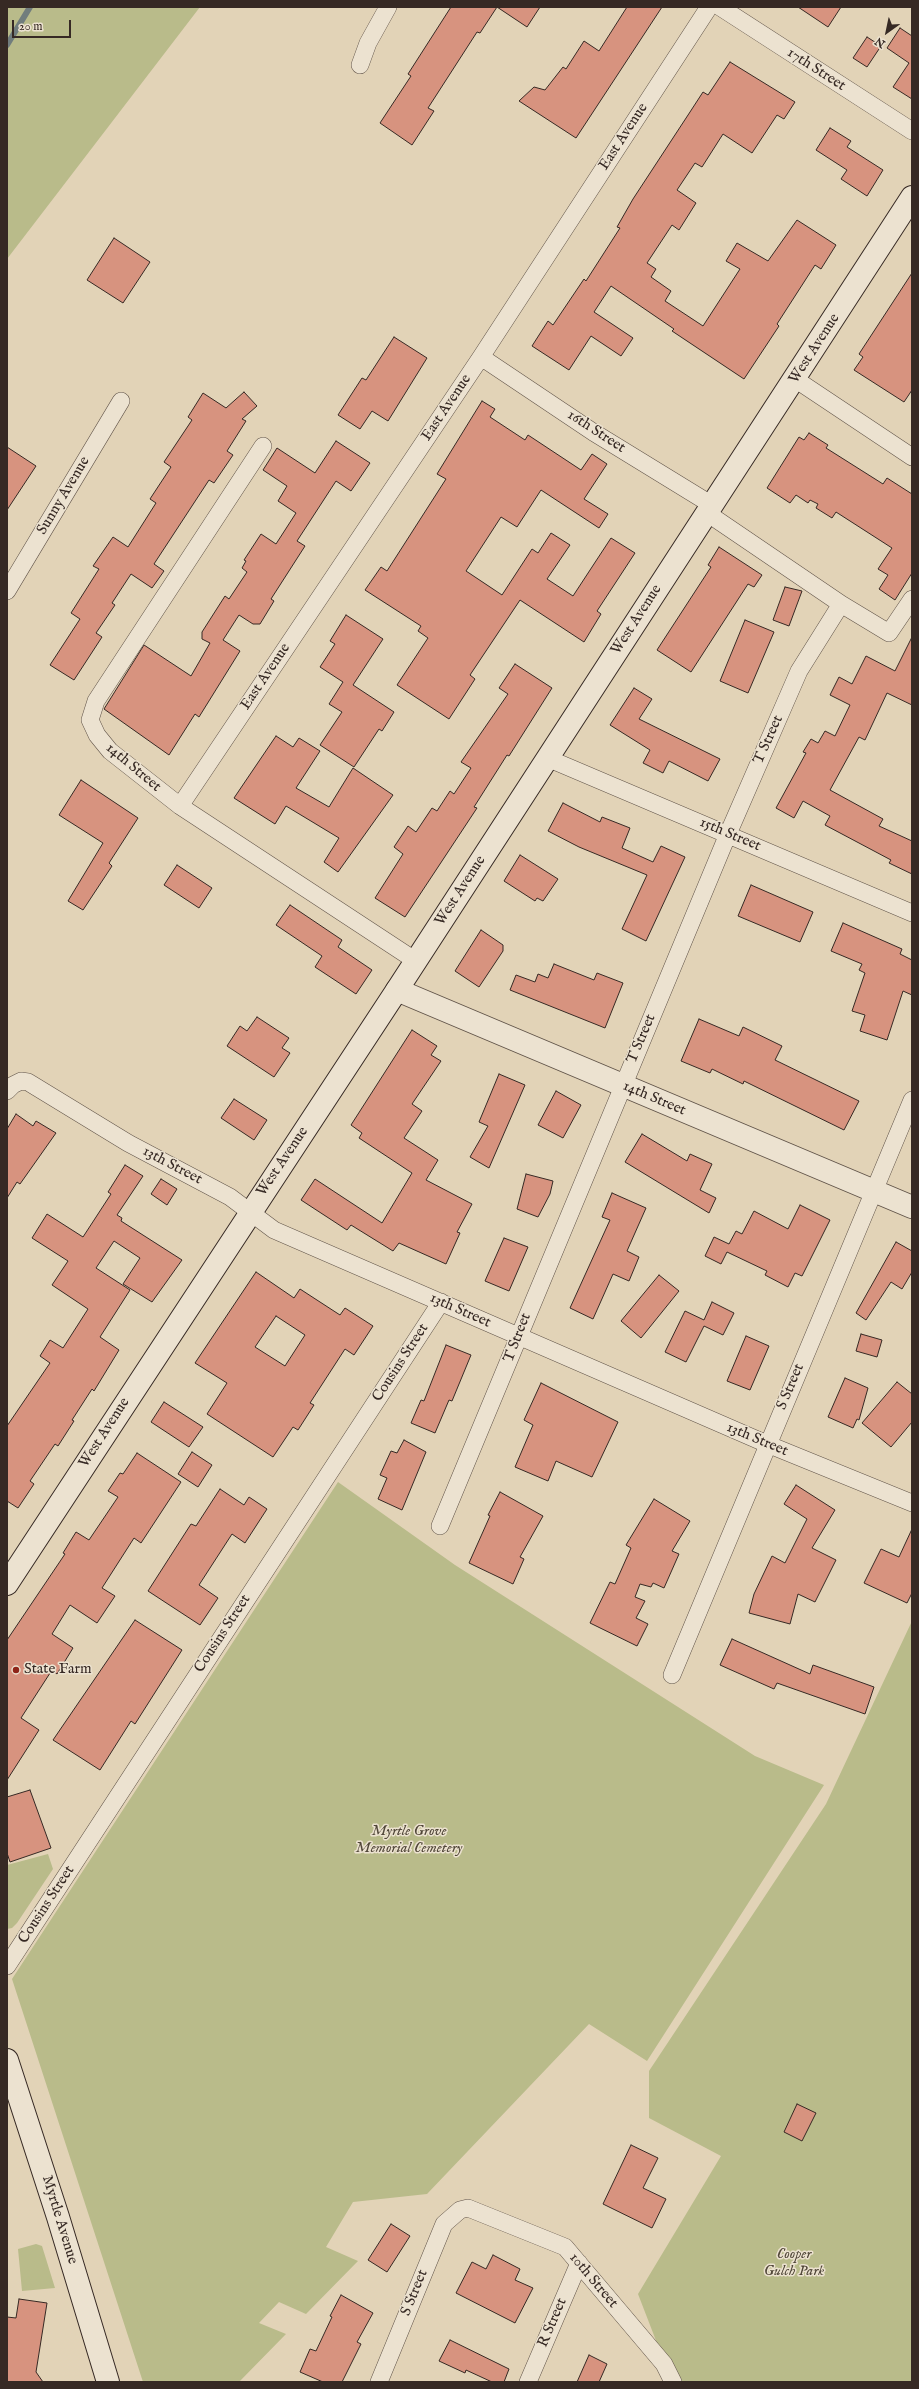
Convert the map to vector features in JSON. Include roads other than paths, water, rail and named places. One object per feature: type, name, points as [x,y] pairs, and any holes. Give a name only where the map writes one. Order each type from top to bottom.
[{"type":"main road","name":"West Avenue","points":[[7,1584],[249,1212],[397,990],[912,198]]},
{"type":"main road","name":"14th Street","points":[[397,990],[873,1191],[912,1206]]},
{"type":"main road","name":"Myrtle Avenue","points":[[7,2060],[60,2222],[108,2382]]},
{"type":"street","points":[[360,64],[368,43],[388,7]]},
{"type":"street","name":"East Avenue","points":[[180,806],[481,357],[709,7]]},
{"type":"street","name":"17th Street","points":[[720,7],[912,131]]},
{"type":"street","name":"16th Street","points":[[481,357],[709,509]]},
{"type":"street","points":[[795,379],[912,457]]},
{"type":"street","name":"Sunny Avenue","points":[[7,592],[121,401]]},
{"type":"street","name":"14th Street","points":[[263,446],[92,711],[90,720],[97,735],[110,751],[180,806],[416,960]]},
{"type":"street","points":[[709,509],[841,604],[889,633],[912,599]]},
{"type":"street","name":"T Street","points":[[440,1526],[728,834],[799,671],[841,604]]},
{"type":"street","name":"15th Street","points":[[547,758],[912,912]]},
{"type":"street","name":"13th Street","points":[[7,1091],[12,1085],[28,1082],[128,1143],[230,1197],[274,1230],[767,1444],[912,1503]]},
{"type":"street","name":"S Street","points":[[672,1675],[767,1444],[912,1100]]},
{"type":"street","name":"Cousins Street","points":[[7,1966],[441,1302]]},
{"type":"street","name":"10th Street","points":[[460,2210],[468,2208],[565,2247],[664,2364],[673,2382]]},
{"type":"street","name":"S Street","points":[[379,2382],[444,2224],[460,2210]]},
{"type":"street","name":"R Street","points":[[528,2382],[579,2264]]},
{"type":"waterway","points":[[7,45],[30,7]]},
{"type":"place","name":"State Farm","points":[[16,1670]]},
{"type":"park label","name":"Myrtle Grove Memorial Cemetery","points":[[409,1840]]},
{"type":"park label","name":"Cooper Gulch Park","points":[[794,2264]]}]
